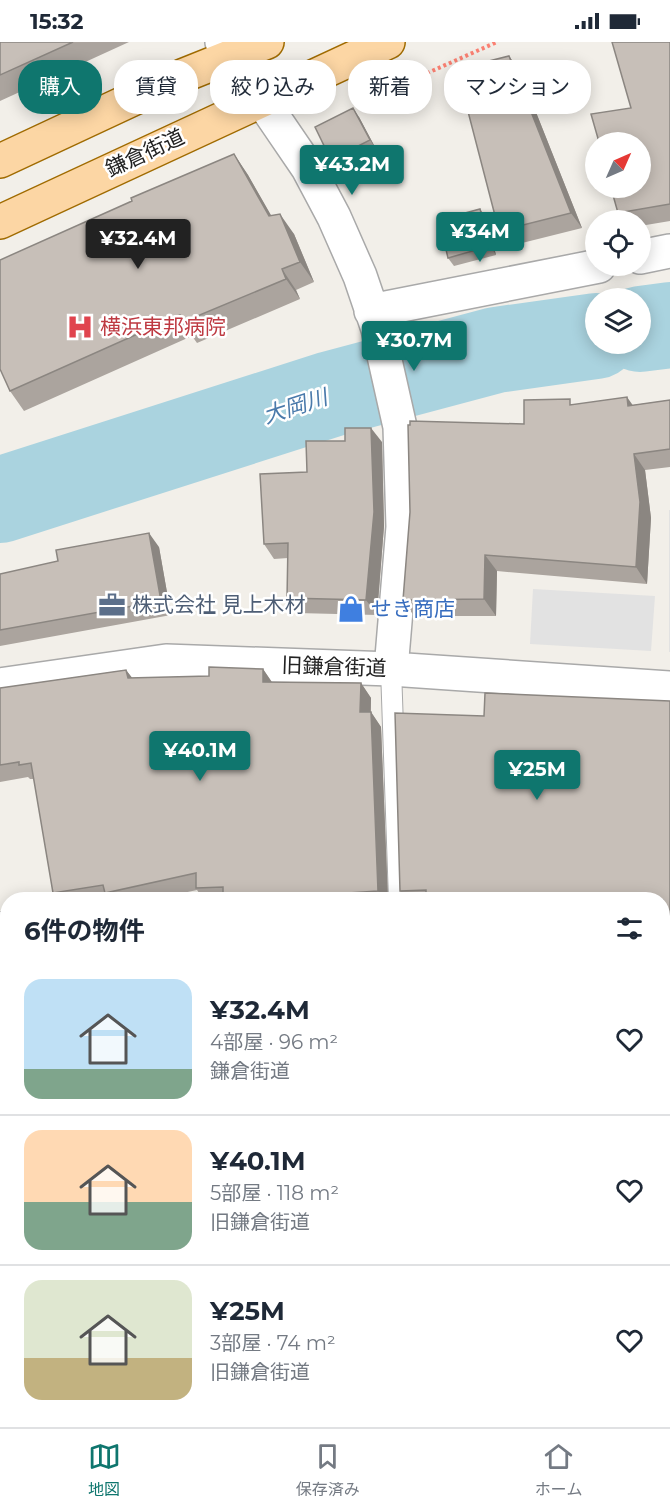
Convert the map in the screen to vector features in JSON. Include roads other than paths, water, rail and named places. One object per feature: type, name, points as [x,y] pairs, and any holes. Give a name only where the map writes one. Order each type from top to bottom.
[{"type":"main road","points":[[0,161],[182,76],[226,49],[267,42]]},
{"type":"main road","name":"鎌倉街道","points":[[336,65],[388,42]]},
{"type":"main road","name":"鎌倉街道","points":[[0,222],[228,114]]},
{"type":"street","points":[[270,114],[308,168],[334,217],[360,276],[374,320],[400,427],[403,527],[391,669]]},
{"type":"street","points":[[651,255],[670,251]]},
{"type":"street","points":[[374,320],[585,269]]},
{"type":"street","name":"旧鎌倉街道","points":[[0,685],[166,661],[391,669],[670,688]]},
{"type":"lane","points":[[391,669],[399,892]]},
{"type":"waterway","name":"大岡川","points":[[651,328],[670,325]]},
{"type":"waterway","name":"大岡川","points":[[0,500],[331,394],[496,350],[585,338]]},
{"type":"place","name":"横浜東邦病院","points":[[80,327]]},
{"type":"place","name":"株式会社 見上木材","points":[[112,605]]},
{"type":"place","name":"せき商店","points":[[351,609]]}]
